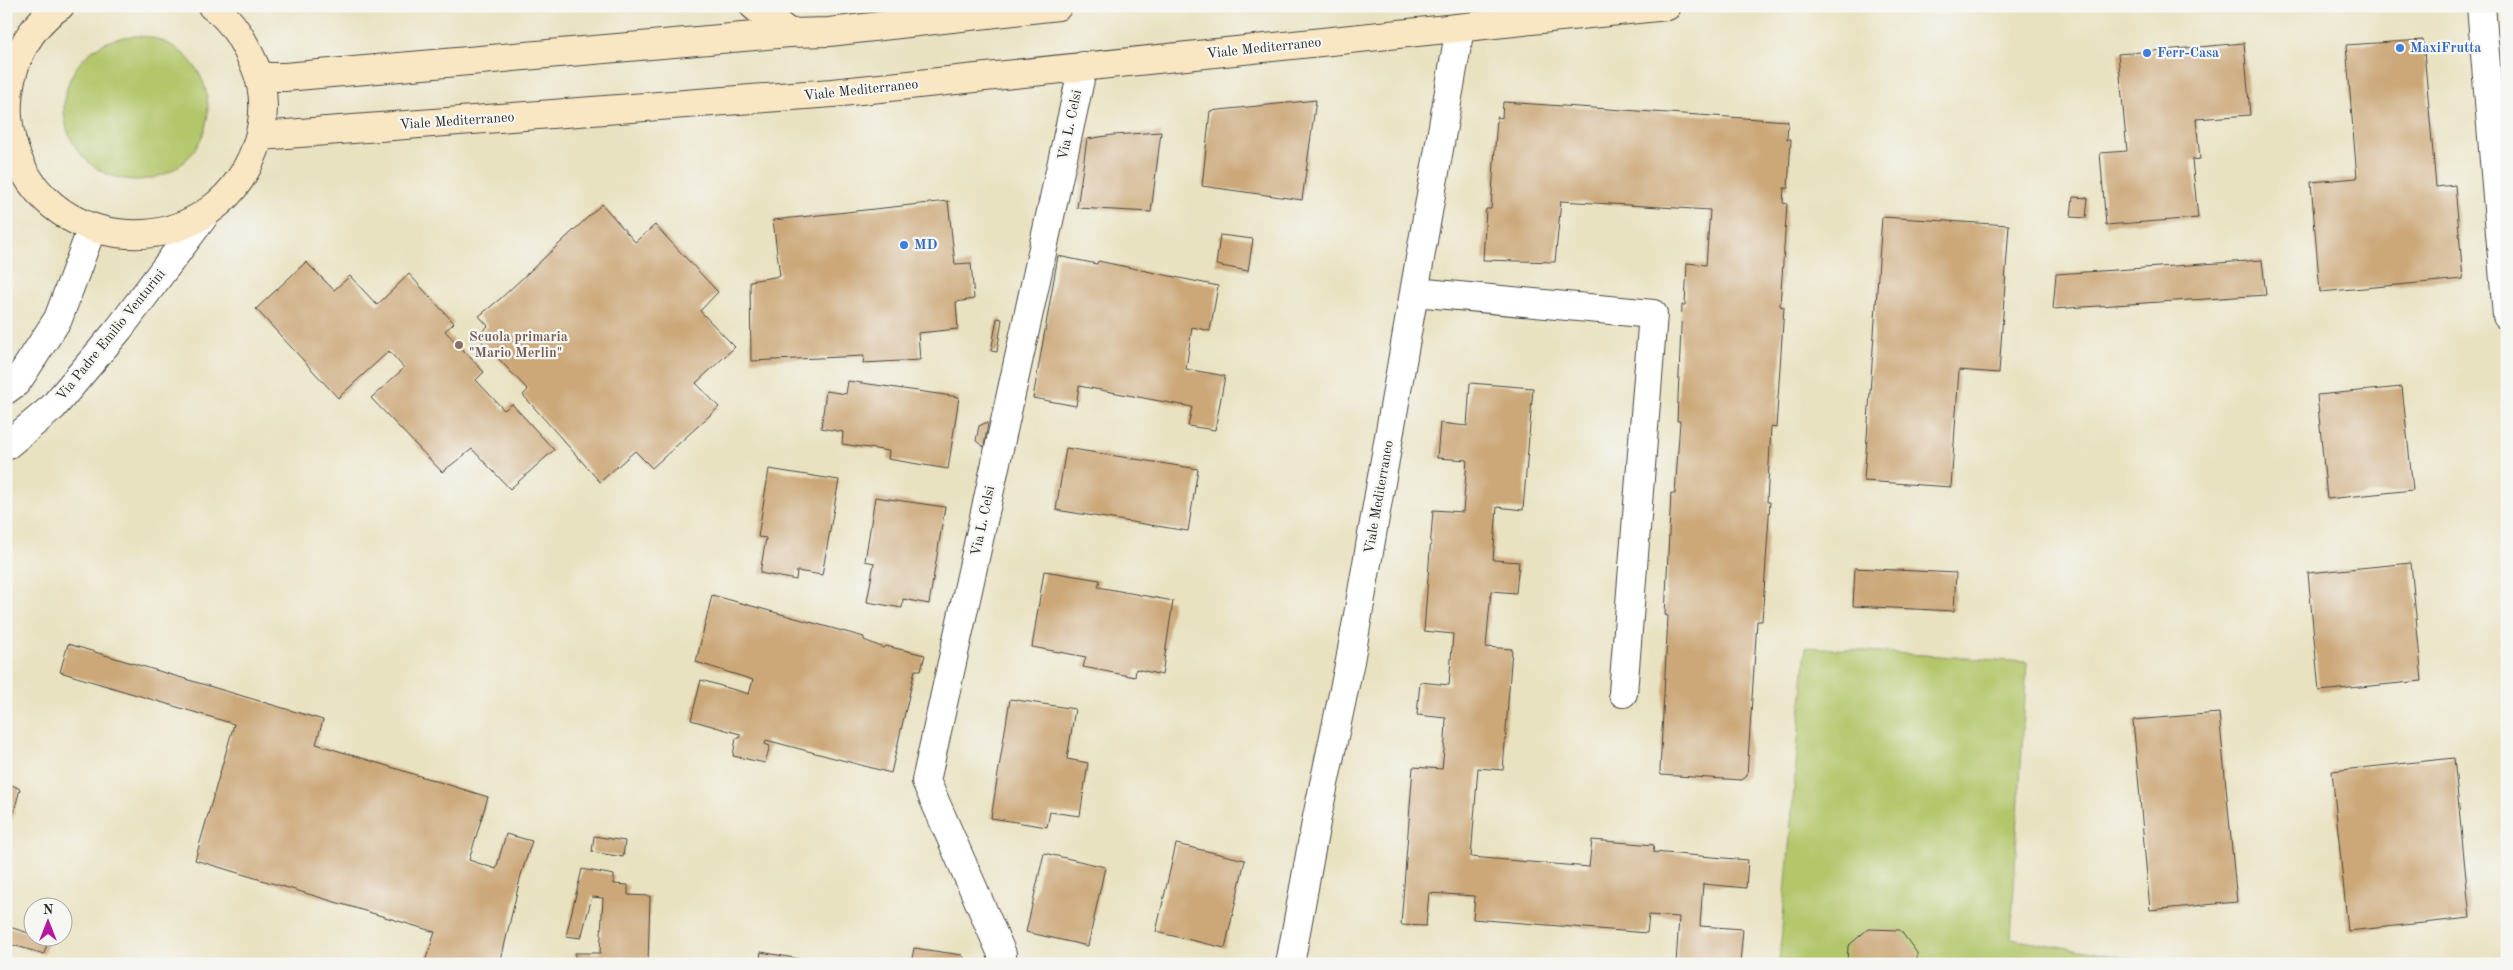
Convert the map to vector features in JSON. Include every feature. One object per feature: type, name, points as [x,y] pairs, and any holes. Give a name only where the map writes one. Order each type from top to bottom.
[{"type":"street","points":[[60,6],[50,12],[14,49],[7,104],[10,133],[16,152],[34,186],[60,211],[92,228],[130,236],[169,230],[205,215],[230,193],[249,167],[260,136],[264,106],[260,77],[243,38],[241,6]]},
{"type":"street","points":[[212,6],[243,38]]},
{"type":"street","points":[[754,6],[789,33]]},
{"type":"street","points":[[260,77],[285,77],[789,33],[829,32],[1058,6]]},
{"type":"street","name":"Viale Mediterraneo","points":[[260,136],[832,94],[1083,66],[1667,6]]},
{"type":"street","points":[[2482,6],[2507,316]]},
{"type":"street","name":"Viale Mediterraneo","points":[[1290,964],[1317,816],[1350,661],[1460,28]]},
{"type":"street","name":"Via L. Celsi","points":[[1002,964],[1002,954],[926,781],[1083,66]]},
{"type":"street","points":[[6,180],[34,186]]},
{"type":"street","name":"Via Padre Emilio Venturini","points":[[6,446],[53,407],[119,329],[205,215]]},
{"type":"street","points":[[6,390],[17,382],[58,320],[92,228]]},
{"type":"street","points":[[1415,292],[1653,314],[1623,693]]},
{"type":"green space","points":[[136,36],[150,37],[164,42],[176,48],[187,57],[196,68],[202,80],[207,94],[207,122],[202,136],[196,148],[187,159],[176,168],[164,174],[150,179],[136,180],[122,179],[108,174],[96,168],[85,159],[76,148],[70,136],[65,122],[64,108],[65,94],[70,80],[76,68],[85,57],[96,48],[108,42],[122,37]]},
{"type":"green space","points":[[1806,647],[2027,662],[2011,938],[2161,964],[1779,964]]},
{"type":"building","points":[[2423,40],[2436,187],[2455,185],[2463,279],[2320,292],[2311,182],[2357,178],[2346,45]]},
{"type":"building","points":[[2244,43],[2250,115],[2196,119],[2200,159],[2192,160],[2198,218],[2106,225],[2100,153],[2127,151],[2118,54]]},
{"type":"building","points":[[1316,100],[1302,200],[1202,186],[1210,111]]},
{"type":"building","points":[[1503,102],[1788,121],[1787,139],[1791,139],[1788,188],[1784,188],[1783,203],[1787,204],[1780,306],[1784,307],[1776,428],[1771,427],[1767,502],[1770,502],[1762,621],[1757,621],[1747,776],[1742,780],[1661,775],[1660,771],[1668,616],[1665,615],[1671,493],[1675,494],[1680,421],[1677,421],[1682,305],[1685,305],[1687,263],[1706,265],[1710,210],[1561,201],[1555,262],[1483,260],[1486,209],[1491,209],[1497,117],[1502,118]]},
{"type":"building","points":[[1161,132],[1151,212],[1077,208],[1087,139],[1113,135]]},
{"type":"building","points":[[2073,197],[2088,198],[2086,218],[2071,217]]},
{"type":"building","points":[[948,201],[955,264],[971,263],[974,299],[956,302],[958,329],[918,333],[920,360],[863,363],[864,356],[751,361],[750,281],[780,276],[773,220]]},
{"type":"building","points":[[602,204],[635,242],[655,225],[718,292],[700,311],[735,347],[696,383],[719,407],[652,468],[635,451],[600,482],[523,395],[528,390],[477,336],[488,326],[479,316],[500,299]]},
{"type":"building","points":[[1882,217],[2009,225],[1999,373],[1959,370],[1951,487],[1864,481]]},
{"type":"building","points":[[1220,235],[1253,239],[1248,271],[1216,265]]},
{"type":"building","points":[[1058,256],[1097,264],[1098,261],[1218,286],[1210,331],[1192,327],[1186,369],[1225,376],[1215,430],[1188,426],[1192,407],[1079,386],[1076,406],[1033,398]]},
{"type":"building","points":[[2262,260],[2266,295],[2053,309],[2056,274]]},
{"type":"building","points":[[306,262],[334,290],[350,276],[377,305],[409,274],[454,323],[445,331],[484,372],[476,380],[504,410],[512,404],[554,450],[510,489],[472,449],[442,472],[371,398],[404,368],[389,351],[338,398],[256,309]]},
{"type":"building","points":[[997,318],[1002,319],[997,352],[991,351]]},
{"type":"building","points":[[848,381],[959,397],[948,469],[888,459],[889,451],[842,444],[843,432],[821,428],[826,391],[846,394]]},
{"type":"building","points":[[1470,383],[1533,388],[1523,510],[1497,507],[1493,560],[1519,562],[1516,593],[1491,591],[1486,647],[1512,649],[1503,770],[1478,768],[1471,857],[1589,867],[1592,840],[1654,845],[1653,852],[1748,860],[1746,888],[1703,884],[1700,926],[1743,929],[1740,964],[1676,964],[1679,917],[1649,915],[1647,933],[1473,919],[1475,896],[1429,893],[1426,926],[1401,925],[1413,767],[1442,769],[1445,740],[1446,718],[1417,715],[1420,682],[1449,685],[1453,634],[1424,631],[1433,510],[1463,512],[1467,460],[1437,458],[1440,423],[1467,426]]},
{"type":"building","points":[[2402,387],[2413,490],[2327,499],[2317,395]]},
{"type":"building","points":[[988,423],[984,447],[976,441],[979,426]]},
{"type":"building","points":[[1066,448],[1198,469],[1188,531],[1056,510]]},
{"type":"building","points":[[769,469],[839,480],[822,575],[797,571],[796,580],[760,573],[766,538],[758,537]]},
{"type":"building","points":[[875,497],[945,507],[929,604],[903,599],[902,608],[867,602],[874,563],[865,561]]},
{"type":"building","points":[[2411,563],[2422,681],[2319,691],[2308,573]]},
{"type":"building","points":[[1855,568],[1956,573],[1954,611],[1853,606]]},
{"type":"building","points":[[1044,571],[1100,580],[1098,587],[1173,601],[1162,675],[1136,669],[1135,677],[1083,667],[1086,657],[1032,647]]},
{"type":"building","points":[[712,595],[864,637],[864,640],[884,648],[886,646],[925,655],[921,670],[915,670],[891,773],[766,740],[765,744],[770,746],[765,763],[733,756],[736,738],[740,738],[740,734],[691,720],[701,680],[749,694],[753,680],[696,662]]},
{"type":"building","points":[[68,644],[323,720],[316,744],[488,797],[469,860],[496,869],[506,834],[532,841],[521,875],[500,964],[424,964],[435,932],[195,860],[234,724],[60,672]]},
{"type":"building","points":[[1010,699],[1075,709],[1067,759],[1088,763],[1080,816],[1050,812],[1047,827],[991,818]]},
{"type":"building","points":[[2219,713],[2237,902],[2150,910],[2133,720]]},
{"type":"building","points":[[2454,758],[2470,918],[2348,931],[2332,771]]},
{"type":"building","points":[[6,782],[20,789],[7,839],[6,839]]},
{"type":"building","points":[[594,836],[625,841],[623,857],[592,852]]},
{"type":"building","points":[[1176,844],[1245,860],[1225,948],[1156,932]]},
{"type":"building","points":[[1044,853],[1105,867],[1088,946],[1026,932]]},
{"type":"building","points":[[582,869],[614,875],[614,884],[628,885],[628,895],[650,896],[648,964],[575,964],[575,953],[600,953],[603,898],[592,897],[581,938],[566,936]]},
{"type":"building","points":[[6,926],[22,931],[22,948],[6,943]]},
{"type":"building","points":[[1868,929],[1900,930],[1917,953],[1917,964],[1847,964],[1848,946]]},
{"type":"building","points":[[23,948],[46,948],[44,954]]},
{"type":"building","points":[[914,948],[962,955],[968,964],[911,964]]},
{"type":"building","points":[[761,952],[805,960],[804,964],[759,964]]},
{"type":"place","name":"MaxiFrutta","points":[[2400,48]]},
{"type":"place","name":"Ferr-Casa","points":[[2147,53]]},
{"type":"place","name":"MD","points":[[904,245]]},
{"type":"place","name":"Scuola primaria \"Mario Merlin\"","points":[[459,345]]}]
